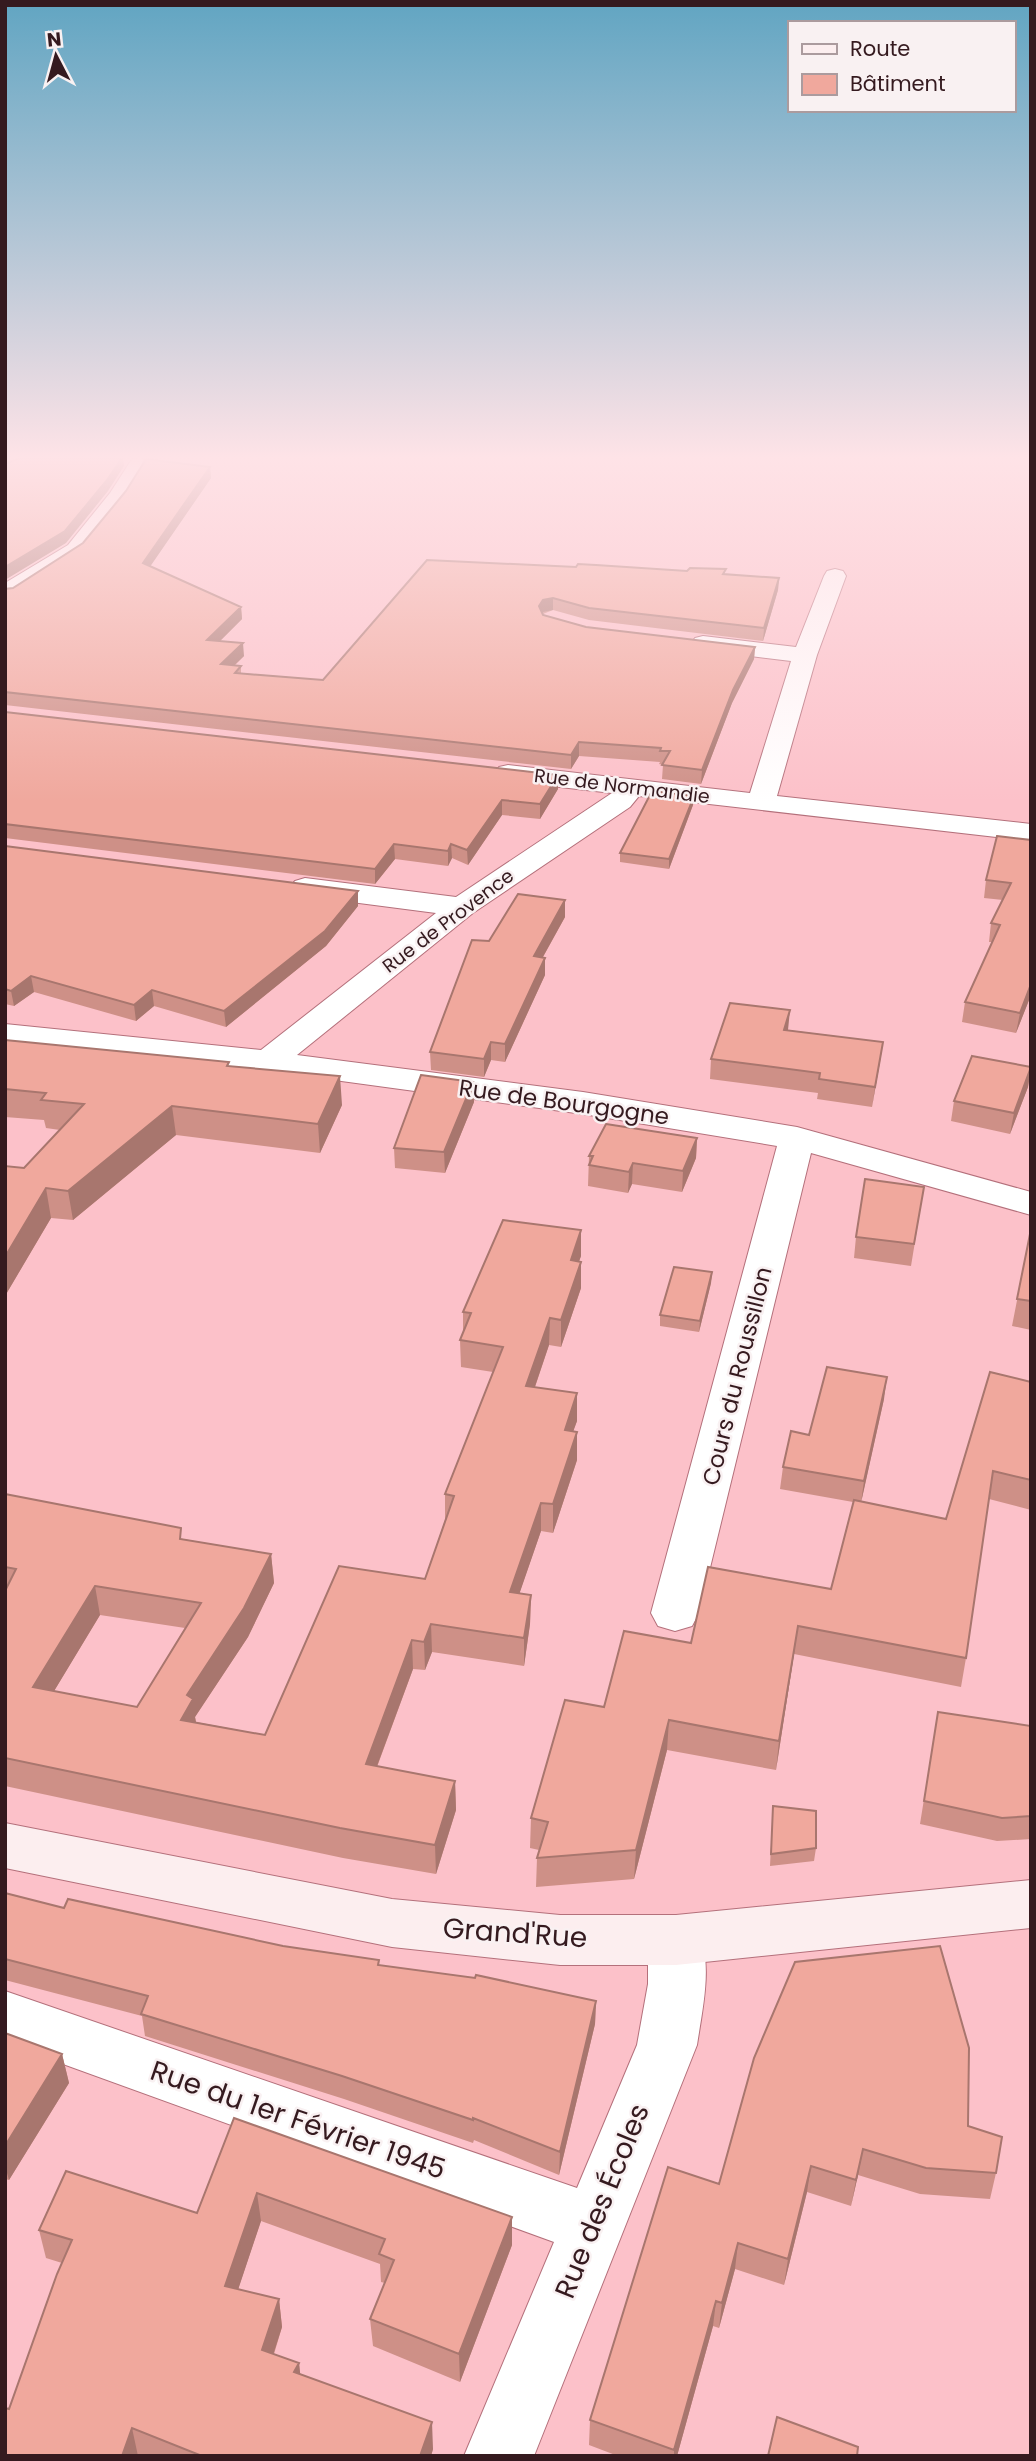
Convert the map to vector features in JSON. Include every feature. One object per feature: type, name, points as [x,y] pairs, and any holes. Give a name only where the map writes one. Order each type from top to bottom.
[{"type":"main road","name":"Grand'Rue","points":[[5,1845],[392,1923],[560,1940],[677,1940],[1031,1904]]},
{"type":"street","points":[[5,593],[38,573]]},
{"type":"street","points":[[761,802],[805,655],[835,576]]},
{"type":"street","points":[[682,641],[805,655]]},
{"type":"street","name":"Rue de Normandie","points":[[483,770],[1031,833]]},
{"type":"street","name":"Rue de Provence","points":[[268,1061],[462,907],[620,801],[633,787]]},
{"type":"street","points":[[282,884],[462,907]]},
{"type":"street","name":"Rue de Bourgogne","points":[[5,1034],[268,1061],[583,1103],[797,1138],[1031,1204]]},
{"type":"street","name":"Cours du Roussillon","points":[[675,1613],[797,1138]]},
{"type":"street","name":"Rue des Écoles","points":[[499,2456],[667,2045],[677,1984],[677,1940]]},
{"type":"street","name":"Rue du 1er Février 1945","points":[[5,2017],[592,2224]]},
{"type":"building","points":[[37,573],[165,573],[241,607],[207,640],[243,643],[221,664],[241,666],[235,673],[323,680],[416,573],[724,573],[779,578],[764,628],[589,608],[553,598],[543,600],[539,606],[543,615],[586,627],[755,647],[733,690],[702,770],[662,765],[670,751],[660,751],[661,748],[579,742],[571,755],[5,692],[5,589],[13,588]]},
{"type":"building","points":[[5,712],[558,775],[540,804],[502,800],[467,850],[451,844],[448,851],[394,844],[375,869],[5,824]]},
{"type":"building","points":[[652,791],[694,796],[669,859],[620,853]]},
{"type":"building","points":[[997,836],[1031,840],[1031,984],[1020,1013],[965,1002],[1000,925],[991,923],[1011,883],[986,880]]},
{"type":"building","points":[[5,846],[358,891],[325,931],[224,1011],[152,990],[134,1005],[31,976],[11,991],[5,989]]},
{"type":"building","points":[[518,894],[565,900],[534,956],[545,958],[505,1044],[491,1042],[484,1059],[430,1052],[472,940],[489,941]]},
{"type":"building","points":[[730,1003],[790,1010],[784,1030],[883,1042],[875,1087],[819,1079],[820,1073],[711,1059]]},
{"type":"building","points":[[5,1040],[229,1062],[227,1066],[340,1076],[318,1124],[172,1106],[68,1191],[46,1188],[5,1257],[5,1166],[24,1168],[84,1104],[41,1100],[46,1093],[5,1089]]},
{"type":"building","points":[[972,1056],[1031,1067],[1014,1113],[954,1101]]},
{"type":"building","points":[[421,1075],[473,1082],[444,1152],[394,1148]]},
{"type":"building","points":[[606,1124],[697,1138],[683,1171],[633,1163],[629,1172],[589,1165],[593,1156],[589,1156]]},
{"type":"building","points":[[865,1179],[924,1187],[914,1244],[856,1237]]},
{"type":"building","points":[[503,1220],[581,1230],[571,1260],[581,1262],[561,1320],[550,1318],[526,1386],[577,1393],[565,1430],[577,1432],[553,1504],[541,1503],[510,1592],[531,1595],[524,1638],[431,1624],[424,1642],[412,1640],[366,1764],[455,1781],[435,1845],[340,1828],[5,1758],[5,1591],[16,1569],[5,1567],[5,1494],[181,1528],[180,1539],[271,1554],[244,1608],[187,1695],[193,1699],[181,1720],[265,1735],[339,1566],[425,1579],[454,1496],[445,1494],[503,1347],[460,1340],[471,1313],[463,1312]],"holes":[[[95,1586],[201,1603],[137,1707],[33,1687]]]},
{"type":"building","points":[[1031,1229],[1031,1301],[1017,1299]]},
{"type":"building","points":[[674,1267],[712,1272],[700,1321],[660,1315]]},
{"type":"building","points":[[827,1367],[887,1377],[864,1481],[783,1467],[791,1431],[809,1435]]},
{"type":"building","points":[[990,1372],[1031,1382],[1031,1480],[993,1471],[966,1658],[798,1626],[779,1741],[669,1720],[636,1850],[537,1858],[548,1822],[531,1818],[565,1700],[604,1707],[624,1631],[691,1643],[708,1567],[831,1589],[854,1500],[946,1519]]},
{"type":"building","points":[[938,1712],[1031,1726],[1031,1816],[1002,1818],[924,1801]]},
{"type":"building","points":[[773,1806],[816,1811],[816,1848],[771,1854]]},
{"type":"building","points":[[5,1893],[64,1908],[68,1899],[283,1946],[379,1960],[378,1965],[475,1978],[476,1975],[596,2001],[560,2152],[473,2118],[141,2014],[148,1996],[5,1959]]},
{"type":"building","points":[[940,1946],[969,2048],[968,2126],[1002,2137],[996,2173],[926,2168],[863,2149],[856,2180],[811,2166],[788,2259],[738,2243],[722,2303],[716,2301],[674,2450],[590,2420],[668,2167],[719,2184],[754,2058],[795,1962]]},
{"type":"building","points":[[5,2033],[62,2054],[5,2146]]},
{"type":"building","points":[[234,2118],[512,2217],[459,2354],[370,2319],[394,2260],[379,2254],[385,2239],[257,2193],[225,2286],[279,2299],[262,2350],[299,2363],[294,2372],[432,2422],[420,2456],[202,2456],[132,2428],[122,2456],[5,2456],[5,2408],[9,2409],[57,2274],[72,2240],[39,2230],[66,2171],[197,2213]]},
{"type":"building","points":[[777,2417],[858,2447],[857,2456],[768,2456]]}]
